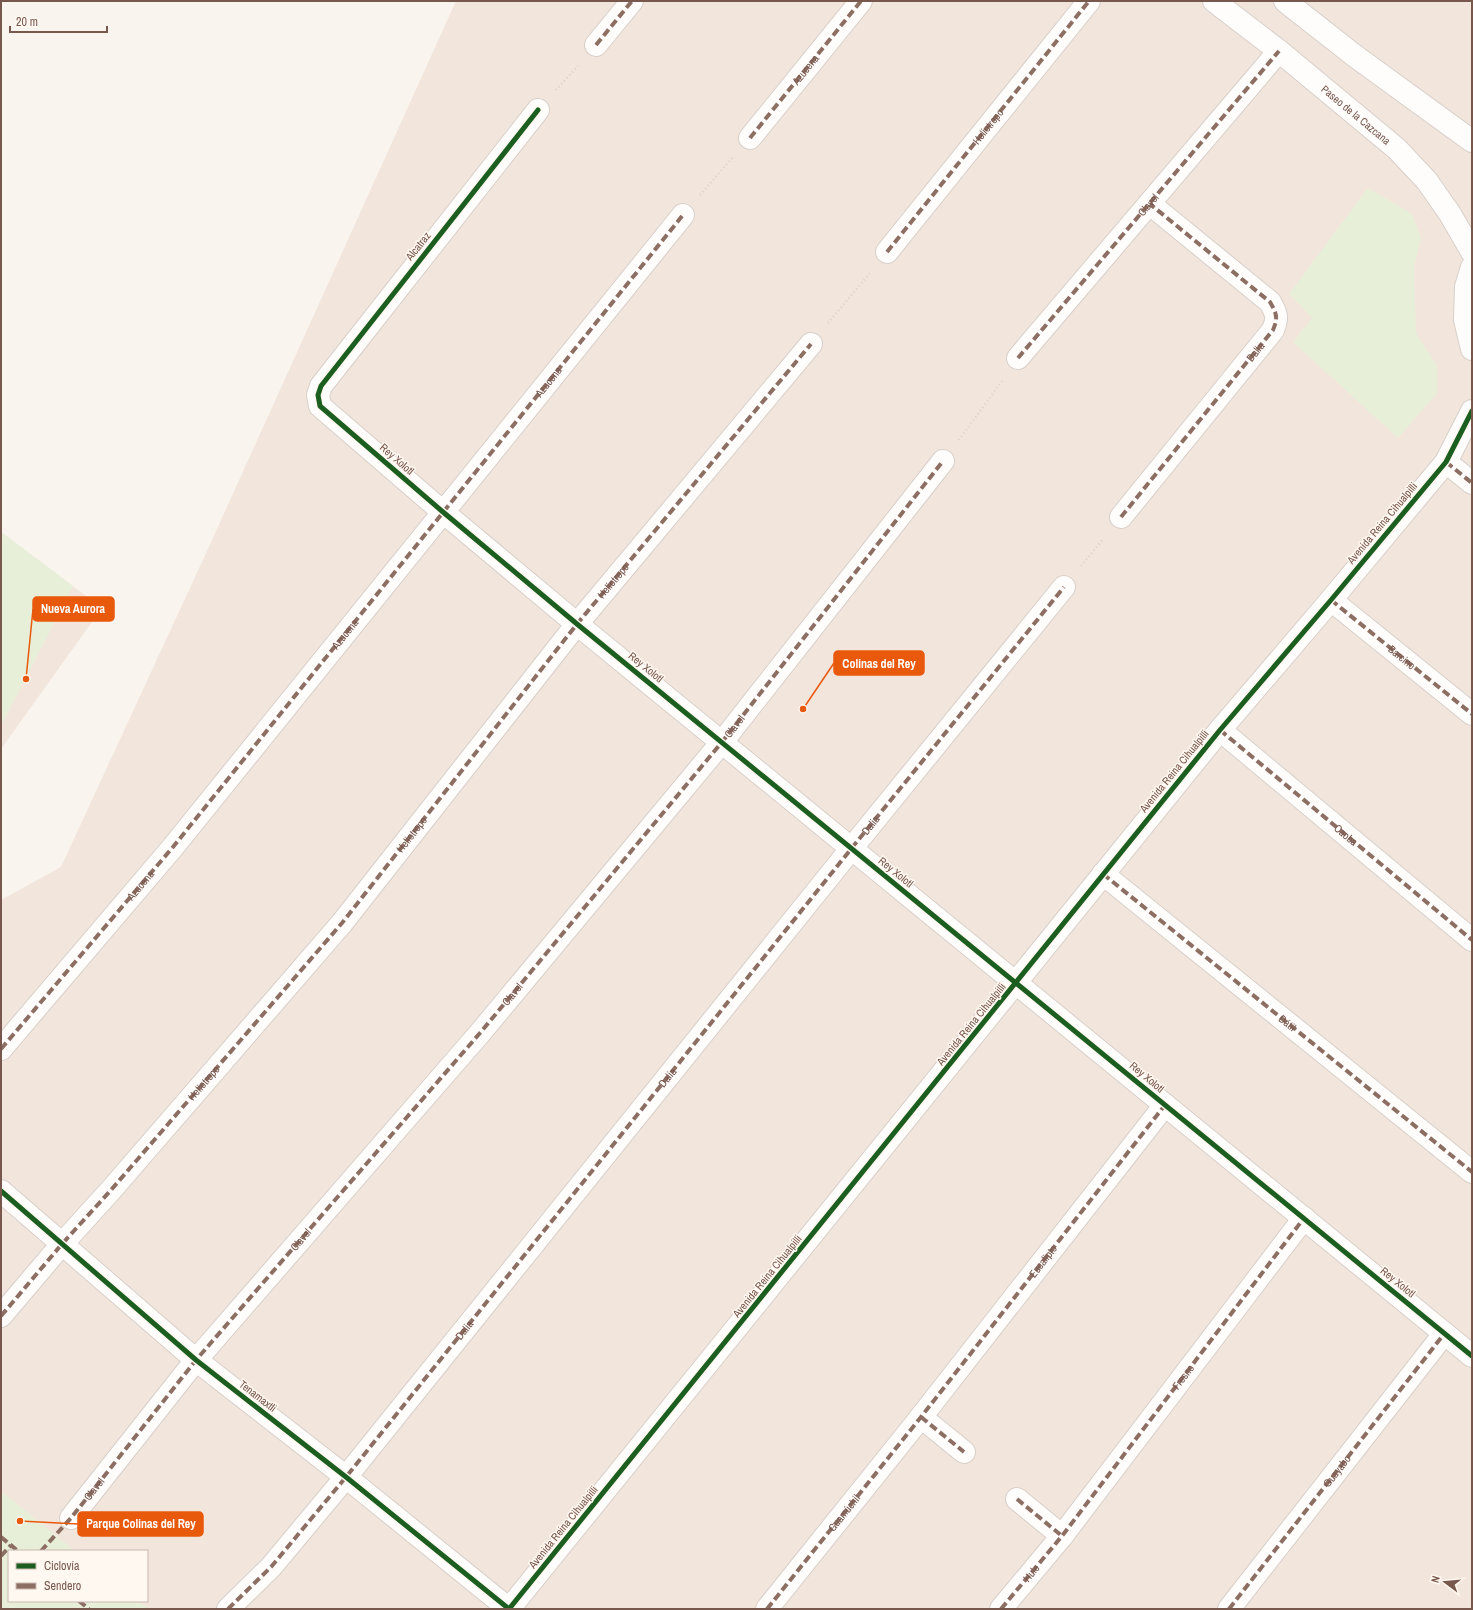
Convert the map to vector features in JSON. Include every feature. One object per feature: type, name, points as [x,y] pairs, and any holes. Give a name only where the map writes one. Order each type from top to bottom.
[{"type":"street","points":[[596,45],[632,1]]},
{"type":"street","name":"Azucena","points":[[750,138],[861,1]]},
{"type":"street","name":"Heliotropo","points":[[887,252],[1089,1]]},
{"type":"street","name":"Paseo de la Cazcana","points":[[1214,1],[1279,51],[1396,149],[1428,181],[1472,252]]},
{"type":"street","points":[[1285,1],[1355,56],[1472,141]]},
{"type":"street","name":"Clavel","points":[[1018,358],[1279,51]]},
{"type":"street","name":"Alcatraz","points":[[318,395],[321,386],[538,110]]},
{"type":"street","name":"Dalia","points":[[1121,517],[1273,330],[1277,321],[1276,311],[1270,302],[1150,204]]},
{"type":"street","name":"Azucena","points":[[1,1049],[177,842],[682,215]]},
{"type":"street","points":[[1472,266],[1466,288],[1465,320],[1472,349]]},
{"type":"street","name":"Heliotropo","points":[[1,1316],[342,923],[577,624],[811,344]]},
{"type":"street","name":"Rey Xolotl","points":[[318,395],[320,406],[443,512],[577,624],[850,849],[1017,983],[1472,1356]]},
{"type":"street","name":"Avenida Reina Cihualpilli","points":[[510,1609],[1220,730],[1446,462],[1472,411]]},
{"type":"street","name":"Clavel","points":[[71,1518],[196,1360],[480,1033],[722,742],[943,461]]},
{"type":"street","points":[[1446,462],[1472,483]]},
{"type":"street","name":"Dalia","points":[[228,1609],[271,1567],[346,1477],[850,849],[1064,587]]},
{"type":"street","name":"Barcino","points":[[1331,600],[1472,714]]},
{"type":"street","name":"Caoba","points":[[1220,730],[1472,940]]},
{"type":"street","name":"Dátil","points":[[1103,874],[1472,1172]]},
{"type":"street","name":"Eucalipto","points":[[922,1417],[1165,1105]]},
{"type":"street","name":"Tenamaxtli","points":[[1,1191],[196,1360],[346,1477],[510,1609]]},
{"type":"street","name":"Fresno","points":[[1062,1536],[1304,1218]]},
{"type":"street","name":"Guayabo","points":[[1229,1609],[1444,1334]]},
{"type":"street","points":[[922,1417],[964,1452]]},
{"type":"street","name":"Guamúchil","points":[[767,1609],[922,1417]]},
{"type":"street","points":[[1017,1499],[1062,1536]]},
{"type":"street","name":"Hule","points":[[1001,1609],[1062,1536]]},
{"type":"path","points":[[538,110],[596,45]]},
{"type":"path","points":[[682,215],[750,138]]},
{"type":"path","points":[[811,344],[887,252]]},
{"type":"path","points":[[943,461],[1018,358]]},
{"type":"path","points":[[1064,587],[1121,517]]},
{"type":"shaded area","points":[[456,1],[1472,1],[1472,1609],[1,1609],[1,900],[61,867],[207,551]]},
{"type":"shaded area","points":[[1,532],[102,608],[1,749]]},
{"type":"green space","points":[[1368,188],[1412,214],[1421,237],[1414,268],[1416,333],[1437,366],[1437,393],[1398,438],[1293,342],[1312,318],[1289,294]]},
{"type":"green space","points":[[1,532],[73,586],[1,726]]},
{"type":"green space","points":[[1,1491],[74,1550],[8,1550],[8,1602],[139,1602],[148,1609],[1,1609]]},
{"type":"marked path","points":[[596,45],[632,1]]},
{"type":"marked path","points":[[750,138],[861,1]]},
{"type":"marked path","points":[[887,252],[1089,1]]},
{"type":"marked path","points":[[1018,358],[1279,51]]},
{"type":"marked path","points":[[1121,517],[1273,330],[1276,322],[1275,313],[1270,302],[1150,204]]},
{"type":"marked path","points":[[1,1049],[173,847],[683,215]]},
{"type":"marked path","points":[[1,1316],[342,923],[577,624],[811,344]]},
{"type":"marked path","points":[[42,1550],[71,1518],[196,1360],[480,1033],[722,742],[943,461]]},
{"type":"marked path","points":[[1446,462],[1472,483]]},
{"type":"marked path","points":[[228,1609],[271,1567],[346,1477],[851,849],[1064,587]]},
{"type":"marked path","points":[[1331,600],[1472,714]]},
{"type":"marked path","points":[[1220,730],[1472,940]]},
{"type":"marked path","points":[[1103,874],[1472,1172]]},
{"type":"marked path","points":[[767,1609],[921,1417],[1165,1105]]},
{"type":"marked path","points":[[1001,1609],[1062,1536],[1304,1218]]},
{"type":"marked path","points":[[1229,1609],[1444,1334]]},
{"type":"marked path","points":[[921,1417],[964,1452]]},
{"type":"marked path","points":[[1017,1499],[1062,1536]]},
{"type":"marked path","points":[[1,1537],[17,1550]]},
{"type":"marked path","points":[[1,1556],[11,1545]]},
{"type":"marked path","points":[[80,1602],[89,1609]]},
{"type":"cycle path","points":[[538,110],[321,386],[318,395],[320,406],[443,512],[577,624],[1472,1356]]},
{"type":"cycle path","points":[[1,1191],[196,1360],[346,1477],[509,1609],[1220,730],[1446,462],[1472,411]]},
{"type":"place","name":"Nueva Aurora","points":[[26,679]]},
{"type":"place","name":"Colinas del Rey","points":[[803,709]]},
{"type":"place","name":"Parque Colinas del Rey","points":[[20,1521]]}]
